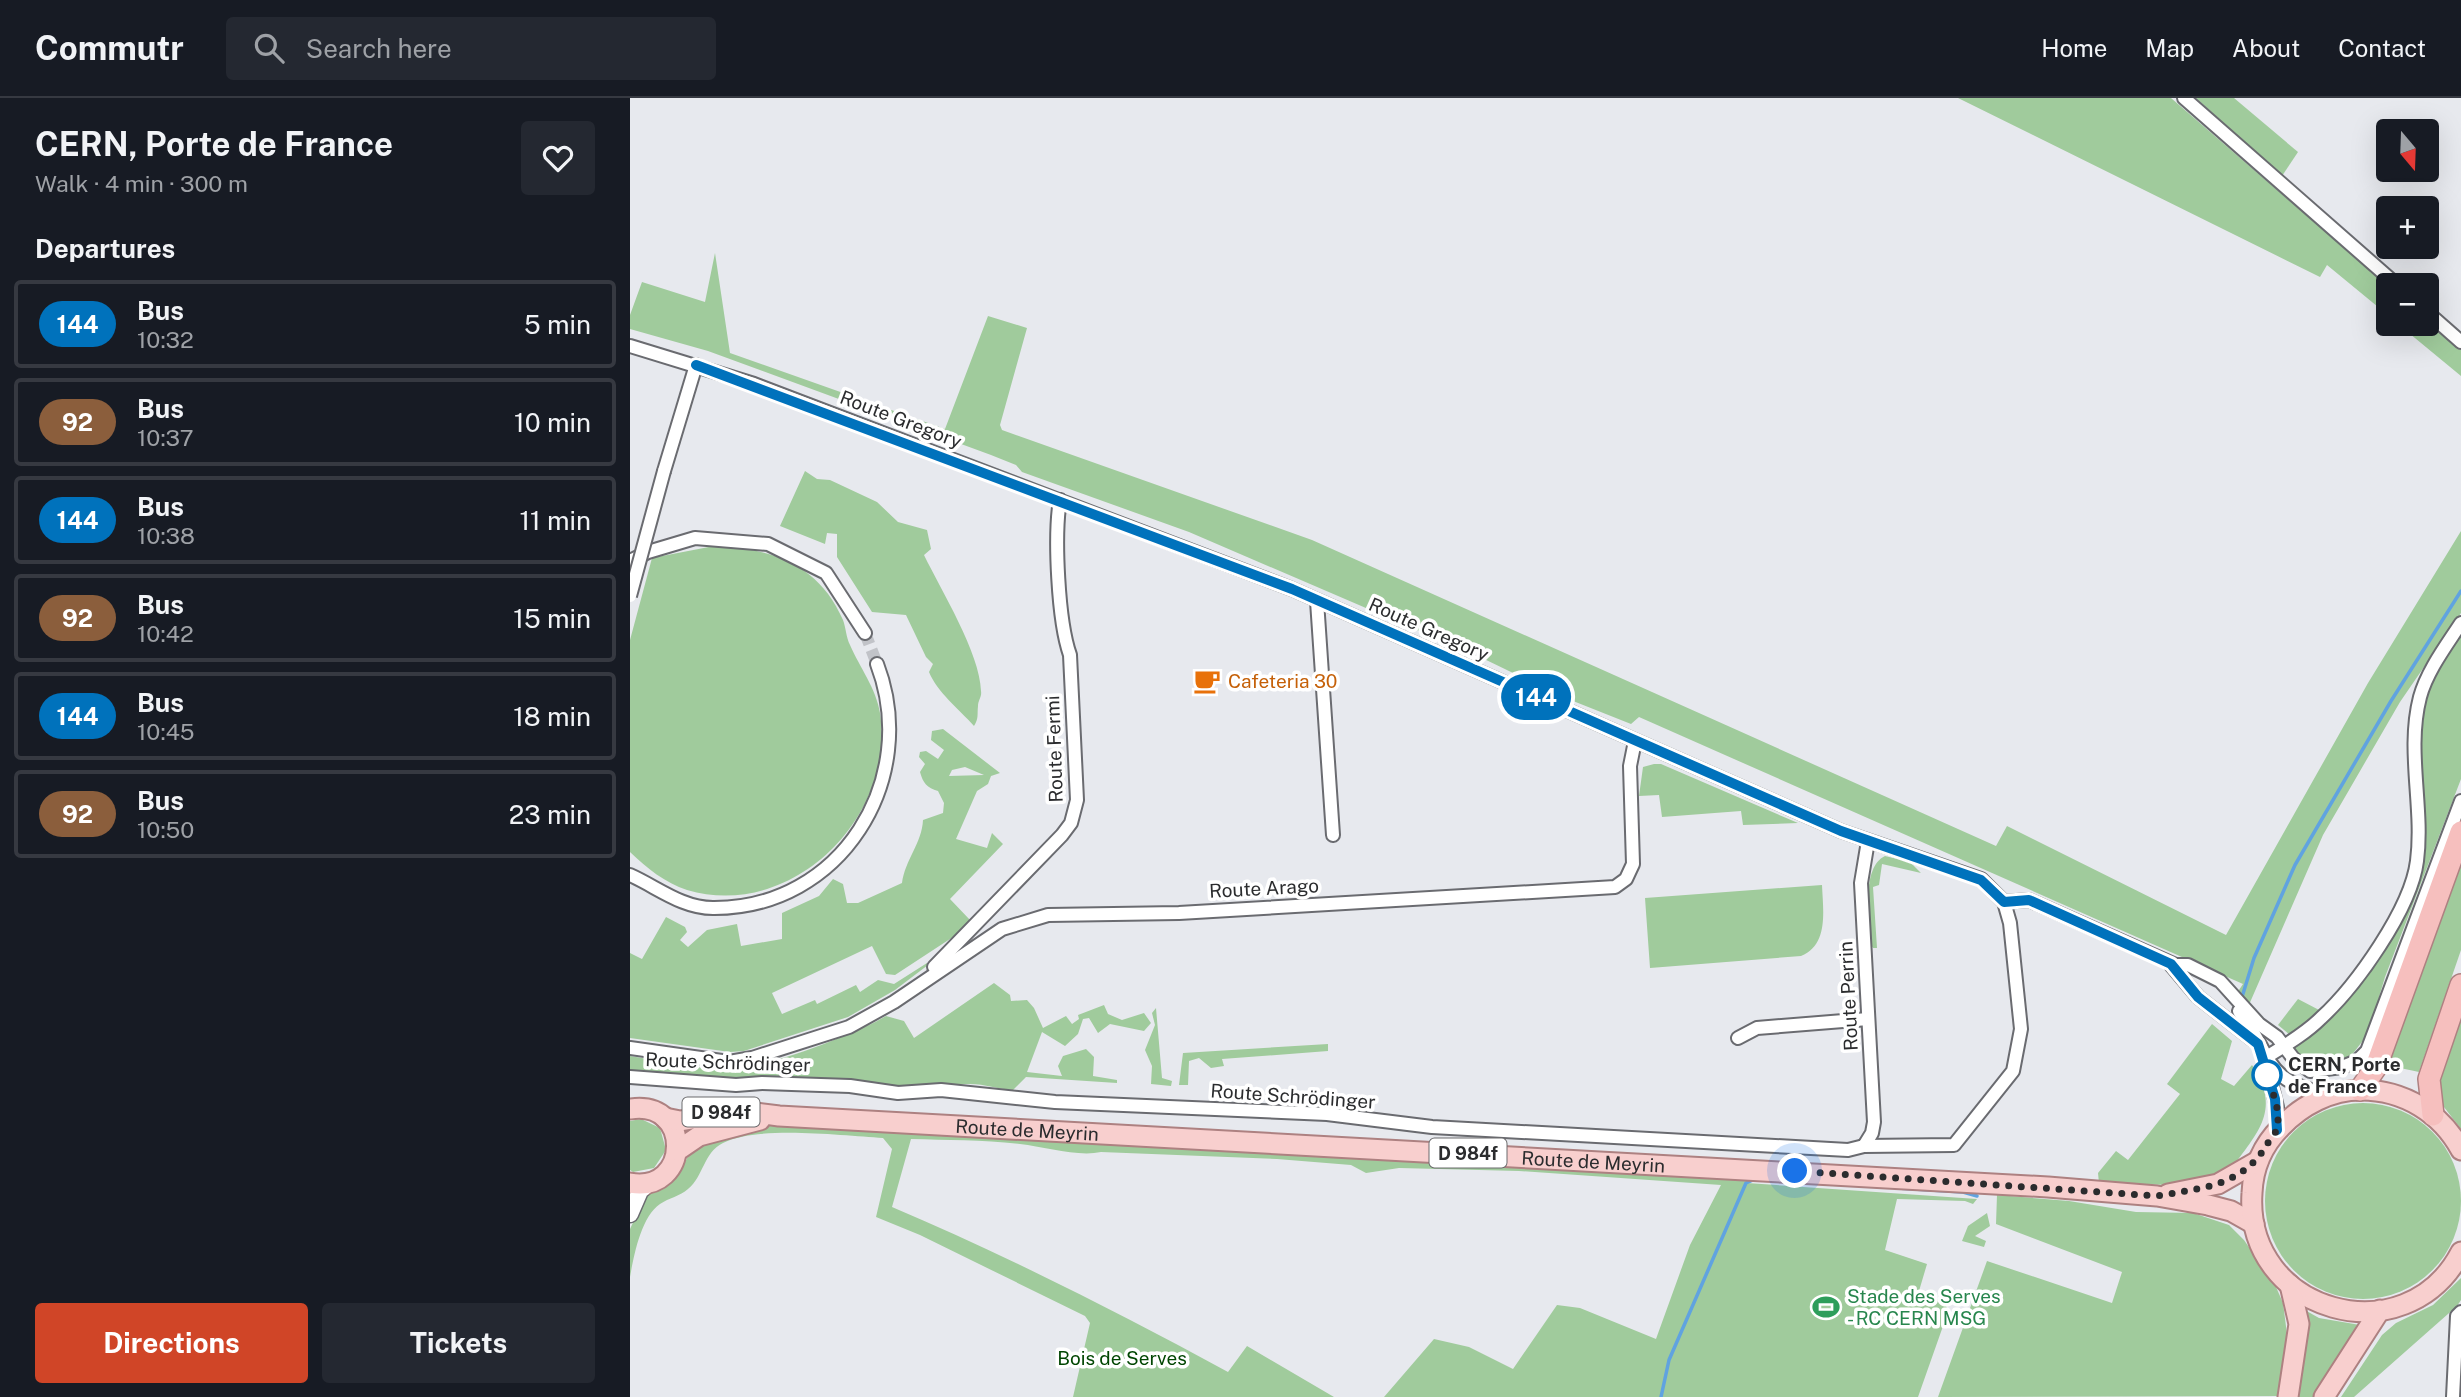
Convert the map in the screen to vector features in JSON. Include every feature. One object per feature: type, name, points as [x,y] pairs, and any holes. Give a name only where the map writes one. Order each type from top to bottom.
[{"type":"highway","points":[[2360,1090],[2376,1067],[2461,832]]},
{"type":"highway","points":[[2433,1115],[2429,1079],[2461,985]]},
{"type":"main road","points":[[2461,1150],[2433,1115],[2401,1097],[2360,1090],[2332,1095],[2305,1107],[2277,1130],[2258,1161],[2252,1184],[2254,1224],[2267,1257],[2290,1285],[2331,1308],[2355,1312],[2381,1310],[2407,1303],[2426,1292],[2445,1275],[2461,1252]]},
{"type":"main road","name":"Route de Meyrin","points":[[630,1109],[650,1110],[665,1118],[680,1121],[741,1111],[779,1116],[1933,1178],[2157,1196],[2220,1208],[2254,1224]]},
{"type":"main road","name":"Route de Meyrin","points":[[677,1151],[699,1136],[717,1129],[779,1116]]},
{"type":"main road","points":[[639,1183],[670,1169],[677,1151],[675,1132],[665,1118]]},
{"type":"main road","name":"Route de Meyrin","points":[[2157,1196],[2218,1184],[2258,1161]]},
{"type":"main road","points":[[2288,1397],[2299,1326],[2290,1285]]},
{"type":"main road","points":[[2324,1397],[2381,1310]]},
{"type":"street","points":[[2184,98],[2383,273]]},
{"type":"street","points":[[2439,323],[2461,342]]},
{"type":"street","name":"Route Gregory","points":[[630,346],[696,365],[1060,500],[1317,601],[1868,841],[1981,880],[2004,902]]},
{"type":"street","points":[[630,596],[696,365]]},
{"type":"street","name":"Route Fermi","points":[[923,981],[1062,835],[1075,812],[1070,655],[1063,632],[1057,526],[1060,500]]},
{"type":"street","points":[[630,561],[648,552],[695,538],[768,544],[826,573],[865,633]]},
{"type":"street","points":[[1317,601],[1333,835]]},
{"type":"street","points":[[2265,1058],[2312,1026],[2335,1003],[2396,919],[2409,892],[2418,848],[2415,744],[2417,709],[2424,685],[2461,623]]},
{"type":"street","points":[[630,868],[634,877],[673,898],[712,908],[741,905],[788,890],[836,859],[852,842],[872,813],[884,774],[890,738],[890,704],[877,664]]},
{"type":"street","name":"Route Arago","points":[[923,981],[1002,929],[1048,915],[1179,913],[1606,889],[1623,882],[1633,864],[1630,766],[1635,741]]},
{"type":"street","points":[[2171,964],[2188,965],[2220,981],[2259,1024],[2284,1045],[2298,1064],[2316,1072],[2351,1064],[2367,1051],[2461,801]]},
{"type":"street","name":"Route Perrin","points":[[1864,1146],[1872,1133],[1874,1122],[1861,883],[1868,841]]},
{"type":"street","points":[[2004,902],[2029,900],[2171,964],[2186,968],[2216,986],[2246,1020],[2265,1058],[2295,1086],[2332,1095]]},
{"type":"street","name":"Route Schrödinger","points":[[630,1077],[736,1085],[762,1083],[850,1086],[898,1093],[969,1091],[1055,1102],[1328,1114],[1432,1127],[1848,1150],[1864,1146],[1954,1146],[2008,1080],[2019,1052],[2020,1010],[2010,923],[2004,902]]},
{"type":"street","points":[[2171,964],[2198,997],[2258,1044]]},
{"type":"street","points":[[630,1048],[729,1062],[752,1058],[849,1027],[894,1002],[923,981]]},
{"type":"street","points":[[1738,1038],[1757,1028],[1868,1019]]},
{"type":"street","points":[[2265,1058],[2267,1077],[2275,1099],[2277,1130]]},
{"type":"street","points":[[630,1214],[640,1191],[639,1183]]},
{"type":"street","points":[[2454,1397],[2457,1316],[2461,1312]]},
{"type":"green space","points":[[1958,98],[2171,98],[2376,276],[2376,305],[2327,265],[2320,277]]},
{"type":"green space","points":[[2196,98],[2234,98],[2298,152],[2282,176]]},
{"type":"green space","points":[[715,253],[730,353],[945,429],[988,316],[1027,328],[1000,425],[1002,430],[1312,540],[1996,846],[2007,826],[2226,935],[2368,683],[2461,531],[2461,613],[2400,702],[2323,835],[2248,1007],[2237,993],[2243,984],[1639,717],[1631,724],[1563,697],[1480,657],[1479,652],[1445,642],[1189,532],[1022,472],[1016,465],[991,455],[708,351],[630,329],[630,315],[642,282],[705,302]]},
{"type":"green space","points":[[2439,331],[2461,350],[2461,376],[2413,336],[2439,336]]},
{"type":"green space","points":[[805,471],[817,479],[830,480],[877,502],[898,522],[927,530],[931,549],[924,555],[967,640],[979,676],[981,693],[974,726],[933,679],[929,672],[933,664],[926,657],[906,615],[872,612],[837,557],[837,534],[827,533],[825,544],[780,526]]},
{"type":"green space","points":[[714,546],[735,547],[774,556],[791,563],[821,585],[843,620],[849,642],[871,687],[880,713],[881,752],[871,789],[854,823],[829,852],[798,875],[764,890],[726,896],[679,887],[643,864],[630,852],[630,640],[652,558]]},
{"type":"green space","points":[[2461,631],[2461,779],[2385,977],[2368,1034],[2351,1056],[2319,1064],[2299,1055],[2293,1045],[2319,1027],[2420,874],[2420,726],[2427,691]]},
{"type":"green space","points":[[943,729],[1000,773],[991,776],[988,784],[977,791],[956,839],[987,848],[992,833],[1003,844],[950,899],[970,920],[953,937],[895,975],[886,974],[872,946],[772,993],[782,1014],[815,1000],[817,1004],[856,985],[860,992],[878,980],[894,984],[927,963],[928,965],[895,990],[848,1017],[744,1051],[730,1052],[630,1038],[630,953],[642,959],[666,917],[685,927],[687,932],[680,940],[688,947],[707,930],[737,924],[741,946],[782,939],[782,913],[819,896],[833,879],[843,884],[847,903],[858,903],[902,883],[920,836],[923,820],[943,813],[944,803],[938,791],[926,784],[920,772],[925,764],[919,757],[920,752],[926,751],[938,759],[944,750],[931,740],[932,731]],"holes":[[[965,767],[984,775],[949,776],[952,770]]]},
{"type":"green space","points":[[1661,764],[1798,823],[1743,825],[1741,811],[1662,817],[1659,795],[1639,796],[1643,767]]},
{"type":"green space","points":[[2461,851],[2461,950],[2419,1072],[2386,1065]]},
{"type":"green space","points":[[1885,856],[1910,862],[1921,873],[1882,864],[1879,885],[1873,887],[1877,948],[1873,948],[1870,943],[1869,883],[1877,862]]},
{"type":"green space","points":[[1822,885],[1823,916],[1820,935],[1810,951],[1801,956],[1650,968],[1645,898]]},
{"type":"green space","points":[[994,983],[1010,995],[1011,1001],[1027,1000],[1034,1008],[1043,1028],[1066,1016],[1072,1024],[1079,1019],[1078,1015],[1104,1005],[1108,1014],[1122,1020],[1144,1013],[1151,1023],[1144,1031],[1110,1024],[1098,1033],[1089,1018],[1083,1019],[1078,1034],[1065,1046],[1042,1032],[1027,1072],[1062,1076],[1058,1066],[1063,1056],[1086,1049],[1094,1057],[1093,1076],[1117,1080],[1117,1083],[1026,1077],[1013,1090],[958,1084],[899,1090],[872,1086],[862,1081],[726,1080],[630,1071],[630,1056],[707,1068],[732,1069],[766,1063],[810,1049],[886,1016],[904,1021],[914,1038]]},
{"type":"green space","points":[[2298,999],[2321,1011],[2290,1035],[2278,1025]]},
{"type":"green space","points":[[1156,1008],[1162,1078],[1172,1081],[1171,1086],[1151,1084],[1152,1066],[1145,1050],[1155,1025],[1152,1013]]},
{"type":"green space","points":[[2461,1011],[2461,1129],[2437,1098],[2440,1073]]},
{"type":"green space","points":[[2212,1024],[2232,1041],[2221,1079],[2234,1086],[2252,1065],[2265,1097],[2262,1123],[2228,1174],[2171,1185],[2099,1183],[2098,1173],[2116,1151],[2128,1160],[2180,1094],[2167,1084]]},
{"type":"green space","points":[[1328,1044],[1328,1051],[1222,1059],[1224,1066],[1211,1068],[1199,1058],[1189,1061],[1188,1085],[1179,1085],[1183,1053]]},
{"type":"green space","points":[[2363,1103],[2382,1104],[2401,1110],[2433,1131],[2454,1163],[2460,1182],[2460,1220],[2454,1239],[2433,1271],[2401,1292],[2382,1298],[2363,1299],[2344,1298],[2325,1292],[2293,1271],[2272,1239],[2266,1220],[2265,1201],[2266,1182],[2272,1163],[2293,1131],[2325,1110],[2344,1104]]},
{"type":"green space","points":[[641,1119],[660,1128],[666,1150],[654,1168],[633,1172],[630,1170],[630,1121]]},
{"type":"green space","name":"Bois de Serves","points":[[754,1126],[1750,1177],[1747,1183],[1977,1199],[1973,1204],[1965,1201],[1897,1199],[1885,1250],[1927,1264],[1919,1291],[1945,1302],[1948,1312],[1918,1397],[1384,1397],[1434,1339],[1469,1347],[1513,1369],[1557,1305],[1580,1308],[1656,1339],[1690,1245],[1721,1185],[1519,1171],[1399,1168],[1366,1173],[1351,1165],[1277,1159],[1082,1153],[1006,1143],[911,1139],[892,1207],[1062,1285],[1228,1372],[1247,1346],[1334,1397],[1073,1397],[1090,1323],[1085,1316],[920,1235],[876,1217],[892,1149],[883,1138],[778,1133],[757,1134],[723,1143],[711,1153],[688,1189],[653,1210],[639,1237],[630,1277],[630,1229],[646,1195],[665,1186],[677,1176],[694,1146]]},
{"type":"green space","points":[[1997,1195],[2069,1201],[2136,1212],[2193,1213],[2229,1225],[2244,1240],[2276,1287],[2283,1303],[2288,1342],[2281,1396],[1938,1397],[1987,1261],[2112,1303],[2122,1272],[1996,1224]]},
{"type":"green space","points":[[1987,1213],[1990,1226],[1975,1236],[1986,1241],[1984,1247],[1962,1241],[1968,1226]]},
{"type":"green space","points":[[2461,1278],[2461,1300],[2457,1306],[2354,1397],[2341,1397],[2382,1335],[2396,1323],[2433,1305]]},
{"type":"green space","points":[[2303,1309],[2319,1318],[2360,1325],[2315,1397],[2293,1397]]},
{"type":"waterway","points":[[2242,997],[2254,958],[2295,865],[2391,701],[2461,591]]},
{"type":"waterway","points":[[1661,1397],[1669,1360],[1746,1183],[1753,1180]]},
{"type":"waterway","points":[[1897,1188],[1963,1192],[1977,1196]]},
{"type":"tunnel","points":[[865,633],[877,664]]},
{"type":"bus line","name":"144","points":[[696,365],[754,384],[1292,589],[1841,831],[1981,880],[1995,890],[2004,902],[2029,900],[2171,964],[2198,997],[2258,1044],[2265,1058],[2267,1077],[2275,1099],[2277,1130]]},
{"type":"place","name":"Cafeteria 30","points":[[1207,681]]},
{"type":"place","name":"CERN, Porte de France","points":[[2267,1075]]},
{"type":"place","name":"Stade des Serves - RC CERN MSG","points":[[1826,1307]]},
{"type":"route","points":[[1795,1171],[1933,1178],[2157,1196],[2208,1187],[2233,1177],[2258,1161],[2277,1130],[2275,1099],[2267,1075]]}]
